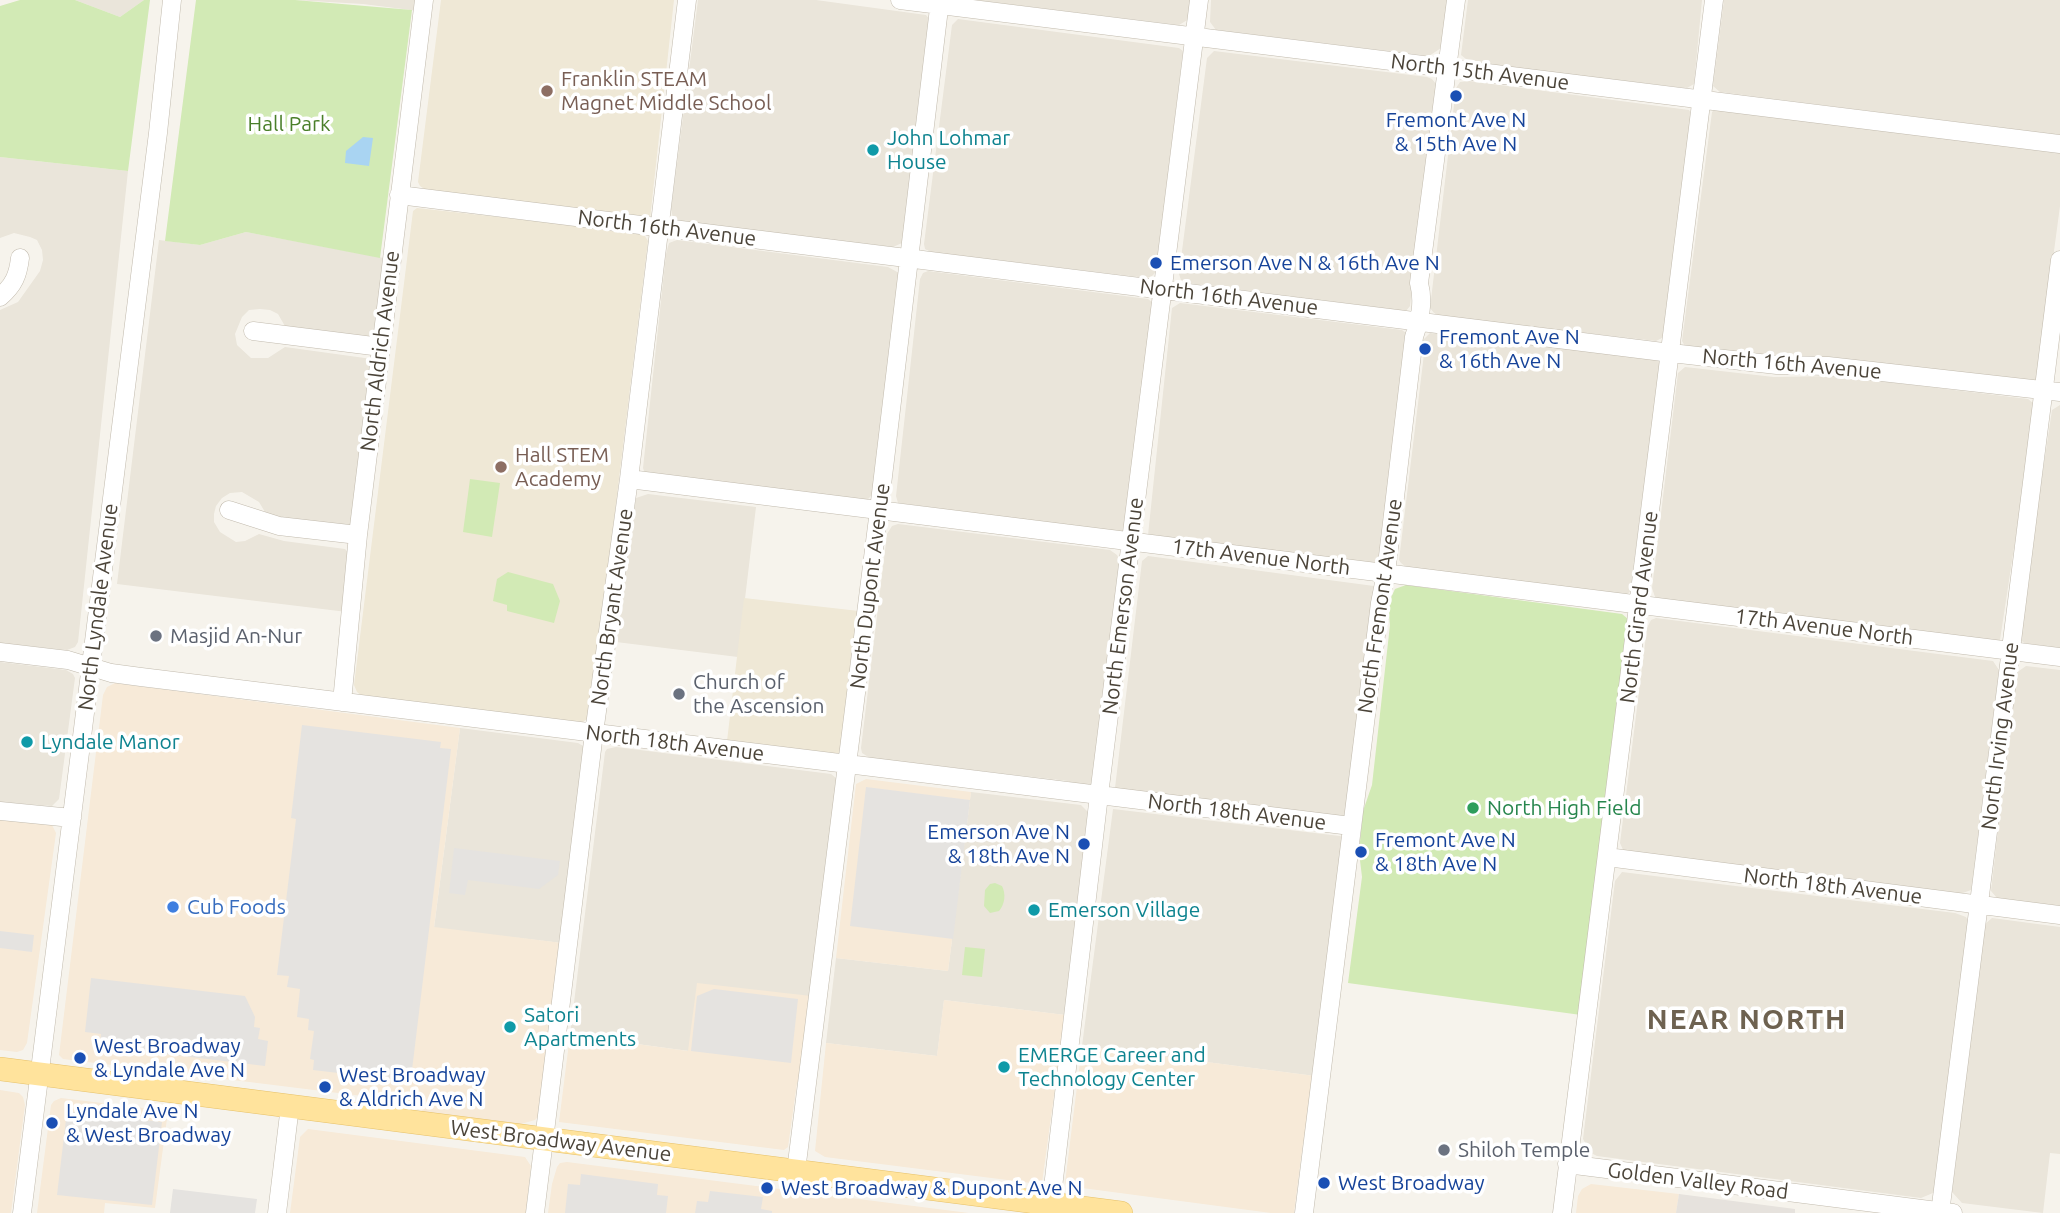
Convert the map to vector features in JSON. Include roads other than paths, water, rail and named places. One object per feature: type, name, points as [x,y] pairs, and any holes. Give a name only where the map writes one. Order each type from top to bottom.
[{"type":"main road","name":"West Broadway Avenue","points":[[0,1069],[796,1171],[1051,1208],[1121,1213]]},
{"type":"street","name":"North Lyndale Avenue","points":[[22,1213],[172,0]]},
{"type":"street","name":"North Aldrich Avenue","points":[[342,702],[358,535],[424,0]]},
{"type":"street","name":"North Bryant Avenue","points":[[536,1213],[687,0]]},
{"type":"street","name":"North 15th Avenue","points":[[900,0],[2060,144]]},
{"type":"street","name":"North Emerson Avenue","points":[[1051,1208],[1099,795],[1199,0]]},
{"type":"street","name":"North Fremont Avenue","points":[[1304,1213],[1414,337],[1420,321],[1423,297],[1419,283],[1456,0]]},
{"type":"street","name":"North Girard Avenue","points":[[1562,1213],[1714,0]]},
{"type":"street","name":"North Dupont Avenue","points":[[796,1171],[940,3]]},
{"type":"street","name":"North 16th Avenue","points":[[399,195],[1671,353],[1777,365],[1828,366],[2052,392]]},
{"type":"street","points":[[0,297],[12,287],[18,274],[20,258]]},
{"type":"street","name":"North Irving Avenue","points":[[1945,1212],[2010,650],[2052,392],[2060,260]]},
{"type":"street","points":[[253,331],[381,347]]},
{"type":"street","name":"17th Avenue North","points":[[629,479],[2060,657]]},
{"type":"street","points":[[229,510],[279,526],[358,535]]},
{"type":"street","name":"North 18th Avenue","points":[[0,652],[68,660],[111,673],[1351,826]]},
{"type":"street","points":[[0,811],[72,818]]},
{"type":"street","name":"North 18th Avenue","points":[[1606,857],[2060,915]]},
{"type":"street","points":[[277,1213],[290,1106]]},
{"type":"street","name":"Golden Valley Road","points":[[1567,1164],[1945,1212]]},
{"type":"water","points":[[363,137],[373,138],[369,166],[345,163],[346,151]]},
{"type":"place","name":"Franklin STEAM Magnet Middle School","points":[[547,91]]},
{"type":"place","name":"Fremont Ave N & 15th Ave N","points":[[1456,96]]},
{"type":"place","name":"John Lohmar House","points":[[873,150]]},
{"type":"place","name":"Emerson Ave N & 16th Ave N","points":[[1156,263]]},
{"type":"place","name":"Fremont Ave N & 16th Ave N","points":[[1425,349]]},
{"type":"place","name":"Hall STEM Academy","points":[[501,467]]},
{"type":"place","name":"Masjid An-Nur","points":[[156,636]]},
{"type":"place","name":"Church of the Ascension","points":[[679,694]]},
{"type":"place","name":"Lyndale Manor","points":[[27,742]]},
{"type":"place","name":"North High Field","points":[[1473,808]]},
{"type":"place","name":"Emerson Ave N & 18th Ave N","points":[[1084,844]]},
{"type":"place","name":"Fremont Ave N & 18th Ave N","points":[[1361,852]]},
{"type":"place","name":"Cub Foods","points":[[173,907]]},
{"type":"place","name":"Emerson Village","points":[[1034,910]]},
{"type":"place","name":"Satori Apartments","points":[[510,1027]]},
{"type":"place","name":"West Broadway & Lyndale Ave N","points":[[80,1058]]},
{"type":"place","name":"EMERGE Career and Technology Center","points":[[1004,1067]]},
{"type":"place","name":"West Broadway & Aldrich Ave N","points":[[325,1087]]},
{"type":"place","name":"Lyndale Ave N & West Broadway","points":[[52,1123]]},
{"type":"place","name":"Shiloh Temple","points":[[1444,1150]]},
{"type":"place","name":"West Broadway","points":[[1324,1183]]},
{"type":"place","name":"West Broadway & Dupont Ave N","points":[[767,1188]]},
{"type":"district","name":"NEAR NORTH","points":[[1747,1020]]},
{"type":"park label","name":"Hall Park","points":[[289,124]]}]
